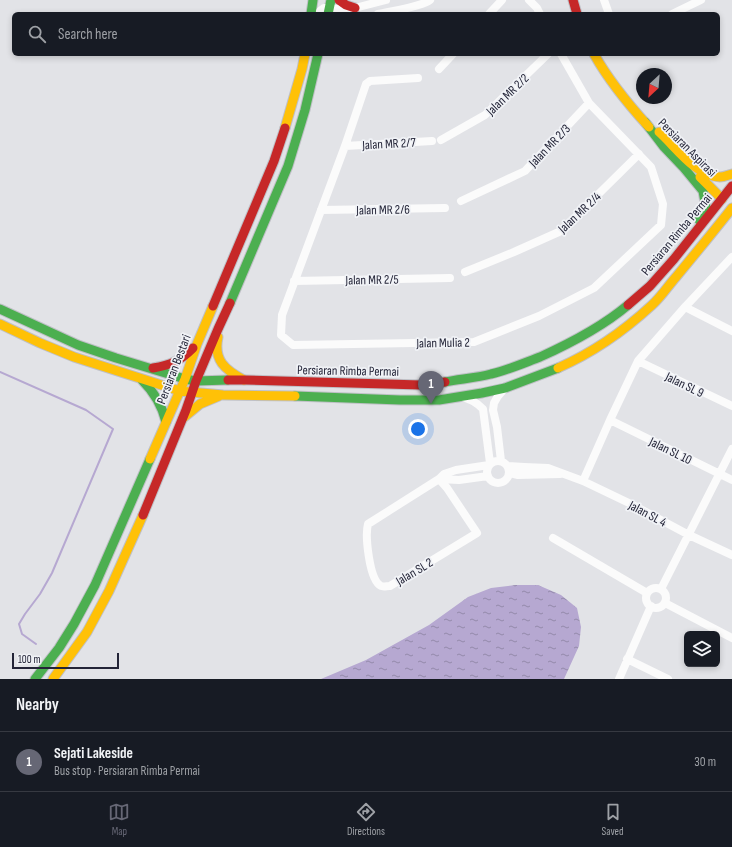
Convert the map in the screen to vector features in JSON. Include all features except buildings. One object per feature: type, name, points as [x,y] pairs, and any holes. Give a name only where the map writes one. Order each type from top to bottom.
[{"type":"main road","points":[[311,12],[313,0]]},
{"type":"main road","points":[[339,0],[346,5],[355,8]]},
{"type":"main road","points":[[573,0],[576,12]]},
{"type":"main road","name":"Persiaran Bestari","points":[[35,679],[59,648],[95,585],[180,391],[197,344],[274,160],[305,56]]},
{"type":"main road","name":"Persiaran Bestari","points":[[53,679],[87,632],[109,591],[146,507],[196,381],[232,300],[288,166],[305,110],[318,56]]},
{"type":"main road","name":"Persiaran Aspirasi","points":[[595,56],[605,73],[622,96],[645,122],[722,199]]},
{"type":"main road","points":[[645,122],[662,135],[698,169],[708,175],[725,177],[732,174]]},
{"type":"main road","points":[[645,122],[664,148],[684,168],[703,191],[706,208],[702,216],[650,286]]},
{"type":"main road","name":"Persiaran Rimba Permai","points":[[0,309],[78,345],[150,369],[196,381],[244,380],[422,385],[456,380],[491,374],[523,364],[581,337],[601,325],[650,286],[674,259],[732,186]]},
{"type":"main road","points":[[673,281],[695,249],[720,218],[724,209],[722,199],[732,199]]},
{"type":"main road","name":"Persiaran Rimba Permai","points":[[0,324],[74,357],[180,391],[223,395],[439,400],[505,388],[533,378],[560,367],[610,338],[653,304],[704,244],[732,208]]},
{"type":"main road","points":[[218,329],[218,356],[228,370],[244,380]]},
{"type":"main road","points":[[150,369],[177,362],[186,357],[197,344]]},
{"type":"main road","points":[[142,379],[162,408],[166,422]]},
{"type":"main road","points":[[182,418],[200,404],[223,395]]},
{"type":"street","points":[[320,12],[322,9],[329,7],[344,9],[355,8],[386,0]]},
{"type":"street","points":[[387,12],[419,5],[430,0]]},
{"type":"street","points":[[491,12],[502,0]]},
{"type":"street","points":[[530,0],[539,12]]},
{"type":"street","points":[[604,0],[608,12]]},
{"type":"street","points":[[676,12],[701,0]]},
{"type":"street","points":[[439,69],[451,56]]},
{"type":"street","name":"Jalan MR 2/2","points":[[441,140],[485,115],[546,56]]},
{"type":"street","name":"Jalan Mulia 2","points":[[418,78],[370,81],[366,84],[345,146],[282,315],[281,334],[293,345],[474,342],[539,316],[594,288],[661,225],[663,204],[651,167],[589,103],[563,56]]},
{"type":"street","name":"Jalan MR 2/3","points":[[462,202],[525,171],[589,103]]},
{"type":"street","name":"Jalan MR 2/7","points":[[345,146],[432,141]]},
{"type":"street","name":"Jalan MR 2/4","points":[[465,272],[562,231],[639,154]]},
{"type":"street","name":"Jalan MR 2/6","points":[[321,210],[445,208]]},
{"type":"street","points":[[583,481],[638,361],[685,307],[732,257]]},
{"type":"street","name":"Jalan MR 2/5","points":[[294,281],[450,278]]},
{"type":"street","points":[[685,307],[732,331]]},
{"type":"street","points":[[0,330],[12,330]]},
{"type":"street","name":"Jalan SL 9","points":[[638,361],[732,406]]},
{"type":"street","points":[[501,461],[497,427],[493,410],[494,400],[505,388]]},
{"type":"street","points":[[460,396],[472,400],[483,409],[490,464]]},
{"type":"street","name":"Jalan SL 10","points":[[610,420],[732,480]]},
{"type":"street","points":[[661,589],[732,449]]},
{"type":"street","points":[[496,460],[507,464],[509,469],[508,478],[500,483],[494,482],[488,476],[487,470],[490,464],[496,460]]},
{"type":"street","name":"Jalan SL 2","points":[[439,479],[447,488],[477,533],[390,586],[381,586],[375,581],[370,568],[366,533],[368,524],[439,479],[444,474],[456,470],[490,464]]},
{"type":"street","name":"Jalan SL 4","points":[[509,469],[518,475],[562,473],[583,481],[631,504],[689,535],[732,555]]},
{"type":"street","points":[[439,479],[459,480],[488,476]]},
{"type":"street","points":[[553,538],[647,593]]},
{"type":"street","points":[[651,589],[661,589],[666,597],[664,603],[660,607],[649,605],[646,599],[647,593],[651,589]]},
{"type":"street","points":[[664,603],[732,638]]},
{"type":"street","points":[[619,679],[651,606]]},
{"type":"street","points":[[627,659],[668,679]]},
{"type":"water","points":[[515,585],[538,585],[561,595],[577,608],[581,627],[579,646],[564,679],[321,679],[366,660],[429,625],[468,597],[491,588]]},
{"type":"waterway","points":[[0,372],[86,410],[113,429],[52,573],[40,594],[19,624],[22,634],[36,644]]},
{"type":"traffic: fast","points":[[311,12],[313,0]]},
{"type":"traffic: fast","points":[[328,12],[331,0]]},
{"type":"traffic: fast","points":[[230,303],[288,166],[305,110],[318,56]]},
{"type":"traffic: fast","points":[[645,122],[664,147],[703,191],[706,208],[699,220]]},
{"type":"traffic: fast","points":[[445,382],[480,377],[540,357],[586,334],[628,305]]},
{"type":"traffic: fast","points":[[0,309],[78,345],[116,358],[185,379],[196,381],[228,380]]},
{"type":"traffic: fast","points":[[295,396],[439,400],[505,388],[558,368]]},
{"type":"traffic: fast","points":[[142,380],[157,399],[166,422]]},
{"type":"traffic: fast","points":[[35,679],[59,648],[95,585],[150,459]]},
{"type":"traffic: slow","points":[[285,128],[305,56]]},
{"type":"traffic: slow","points":[[595,56],[619,92],[649,127]]},
{"type":"traffic: slow","points":[[659,132],[686,160],[702,172],[720,177],[732,174]]},
{"type":"traffic: slow","points":[[700,177],[722,199]]},
{"type":"traffic: slow","points":[[558,368],[608,340],[652,305],[732,208]]},
{"type":"traffic: slow","points":[[150,459],[185,379],[197,344],[213,306]]},
{"type":"traffic: slow","points":[[0,324],[74,357],[180,391],[223,395],[295,396]]},
{"type":"traffic: slow","points":[[218,337],[217,352],[222,363],[231,372],[244,380]]},
{"type":"traffic: slow","points":[[183,418],[200,404],[219,396]]},
{"type":"traffic: slow","points":[[53,679],[87,632],[109,591],[143,515]]},
{"type":"traffic: jam","points":[[339,0],[346,5],[355,8]]},
{"type":"traffic: jam","points":[[573,0],[576,12]]},
{"type":"traffic: jam","points":[[213,306],[274,161],[285,128]]},
{"type":"traffic: jam","points":[[628,305],[650,286],[674,259],[732,186]]},
{"type":"traffic: jam","points":[[143,515],[186,410],[196,381],[230,303]]},
{"type":"traffic: jam","points":[[153,368],[175,362],[193,348]]},
{"type":"traffic: jam","points":[[228,380],[421,385],[445,382]]},
{"type":"place","name":"Sejati Lakeside","points":[[431,404]]}]
